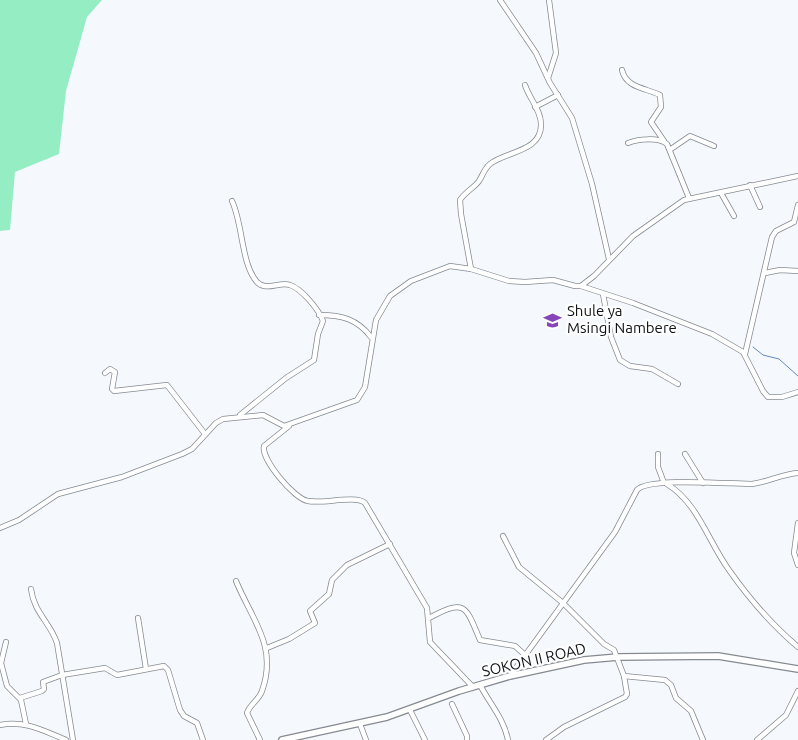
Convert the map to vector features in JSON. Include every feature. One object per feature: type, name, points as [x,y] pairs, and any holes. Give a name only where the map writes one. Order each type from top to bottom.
[{"type":"street","points":[[500,0],[536,53],[575,127],[609,259]]},
{"type":"street","points":[[548,78],[556,53],[549,0]]},
{"type":"street","points":[[622,70],[626,80],[641,89],[660,96],[661,107],[651,122],[671,149],[689,198]]},
{"type":"street","points":[[471,269],[460,200],[479,182],[490,164],[524,149],[535,140],[541,129],[541,122],[526,85]]},
{"type":"street","points":[[535,107],[558,95]]},
{"type":"street","points":[[671,149],[690,136],[714,146]]},
{"type":"street","points":[[628,143],[641,140],[664,141]]},
{"type":"street","points":[[581,286],[589,281],[609,259],[646,225],[689,198],[798,176]]},
{"type":"street","points":[[750,185],[760,207]]},
{"type":"street","points":[[721,193],[734,216]]},
{"type":"street","points":[[232,202],[240,223],[247,260],[256,281],[264,286],[290,285],[303,295],[323,322],[318,334],[314,360],[286,378],[239,416]]},
{"type":"street","points":[[745,354],[774,233],[794,222],[798,206]]},
{"type":"street","points":[[0,528],[19,520],[62,493],[122,477],[182,454],[192,449],[223,419],[239,416],[264,416],[282,426],[290,425],[357,400],[365,387],[372,337],[380,311],[394,291],[410,281],[444,267],[471,269],[509,281],[553,280],[581,286],[633,303],[712,334],[745,354],[766,396],[778,398],[798,392]]},
{"type":"street","points":[[765,273],[780,270],[798,272]]},
{"type":"street","points":[[603,294],[611,337],[620,360],[630,366],[652,368],[678,384]]},
{"type":"street","points":[[319,315],[334,315],[351,319],[363,327],[372,337]]},
{"type":"street","points":[[105,373],[110,369],[115,372],[114,391],[167,385],[206,434]]},
{"type":"street","points":[[290,425],[263,448],[266,457],[296,496],[309,501],[362,500],[427,608],[430,642],[473,687]]},
{"type":"street","points":[[658,454],[658,467],[665,483],[681,493],[692,507],[709,540],[738,582],[798,647]]},
{"type":"street","points":[[685,454],[703,482]]},
{"type":"street","points":[[510,676],[615,532],[640,487],[648,484],[665,483],[752,484],[762,483],[785,474],[798,473]]},
{"type":"street","points":[[798,523],[794,553],[798,565]]},
{"type":"street","points":[[503,536],[519,567],[563,603],[603,643],[614,650],[624,676],[627,694],[625,697],[556,731],[546,740]]},
{"type":"street","points":[[267,648],[315,624],[310,611],[329,594],[332,580],[347,564],[390,544]]},
{"type":"street","points":[[236,581],[252,618],[263,635],[267,648],[263,688],[247,713],[260,740]]},
{"type":"street","points":[[31,589],[35,608],[55,635],[73,740]]},
{"type":"street","points":[[429,618],[454,606],[459,607],[469,615],[480,640],[515,646],[525,655]]},
{"type":"street","points":[[138,618],[146,669]]},
{"type":"street","points":[[6,642],[1,663],[6,686],[20,698],[26,724]]},
{"type":"street","name":"SOKON II ROAD","points":[[282,740],[360,724],[410,710],[442,696],[510,676],[584,660],[618,657],[718,656],[798,668]]},
{"type":"street","points":[[20,698],[42,691],[44,682],[62,675],[107,668],[116,675],[166,666],[180,710],[184,716],[197,723],[203,740]]},
{"type":"street","points":[[624,676],[668,681],[676,698],[691,711],[703,740]]},
{"type":"street","points":[[480,685],[491,707],[505,724],[508,740]]},
{"type":"street","points":[[757,740],[786,715],[798,691]]},
{"type":"street","points":[[452,704],[467,740]]},
{"type":"street","points":[[410,710],[425,740]]},
{"type":"street","points":[[0,725],[16,722],[26,724],[66,740]]},
{"type":"street","points":[[360,724],[366,740]]},
{"type":"green space","points":[[0,0],[102,0],[87,17],[66,91],[59,154],[15,172],[10,230],[0,231]]},
{"type":"waterway","points":[[753,347],[763,355],[779,359],[798,376]]},
{"type":"place","name":"Shule ya Msingi Nambere","points":[[553,320]]}]
